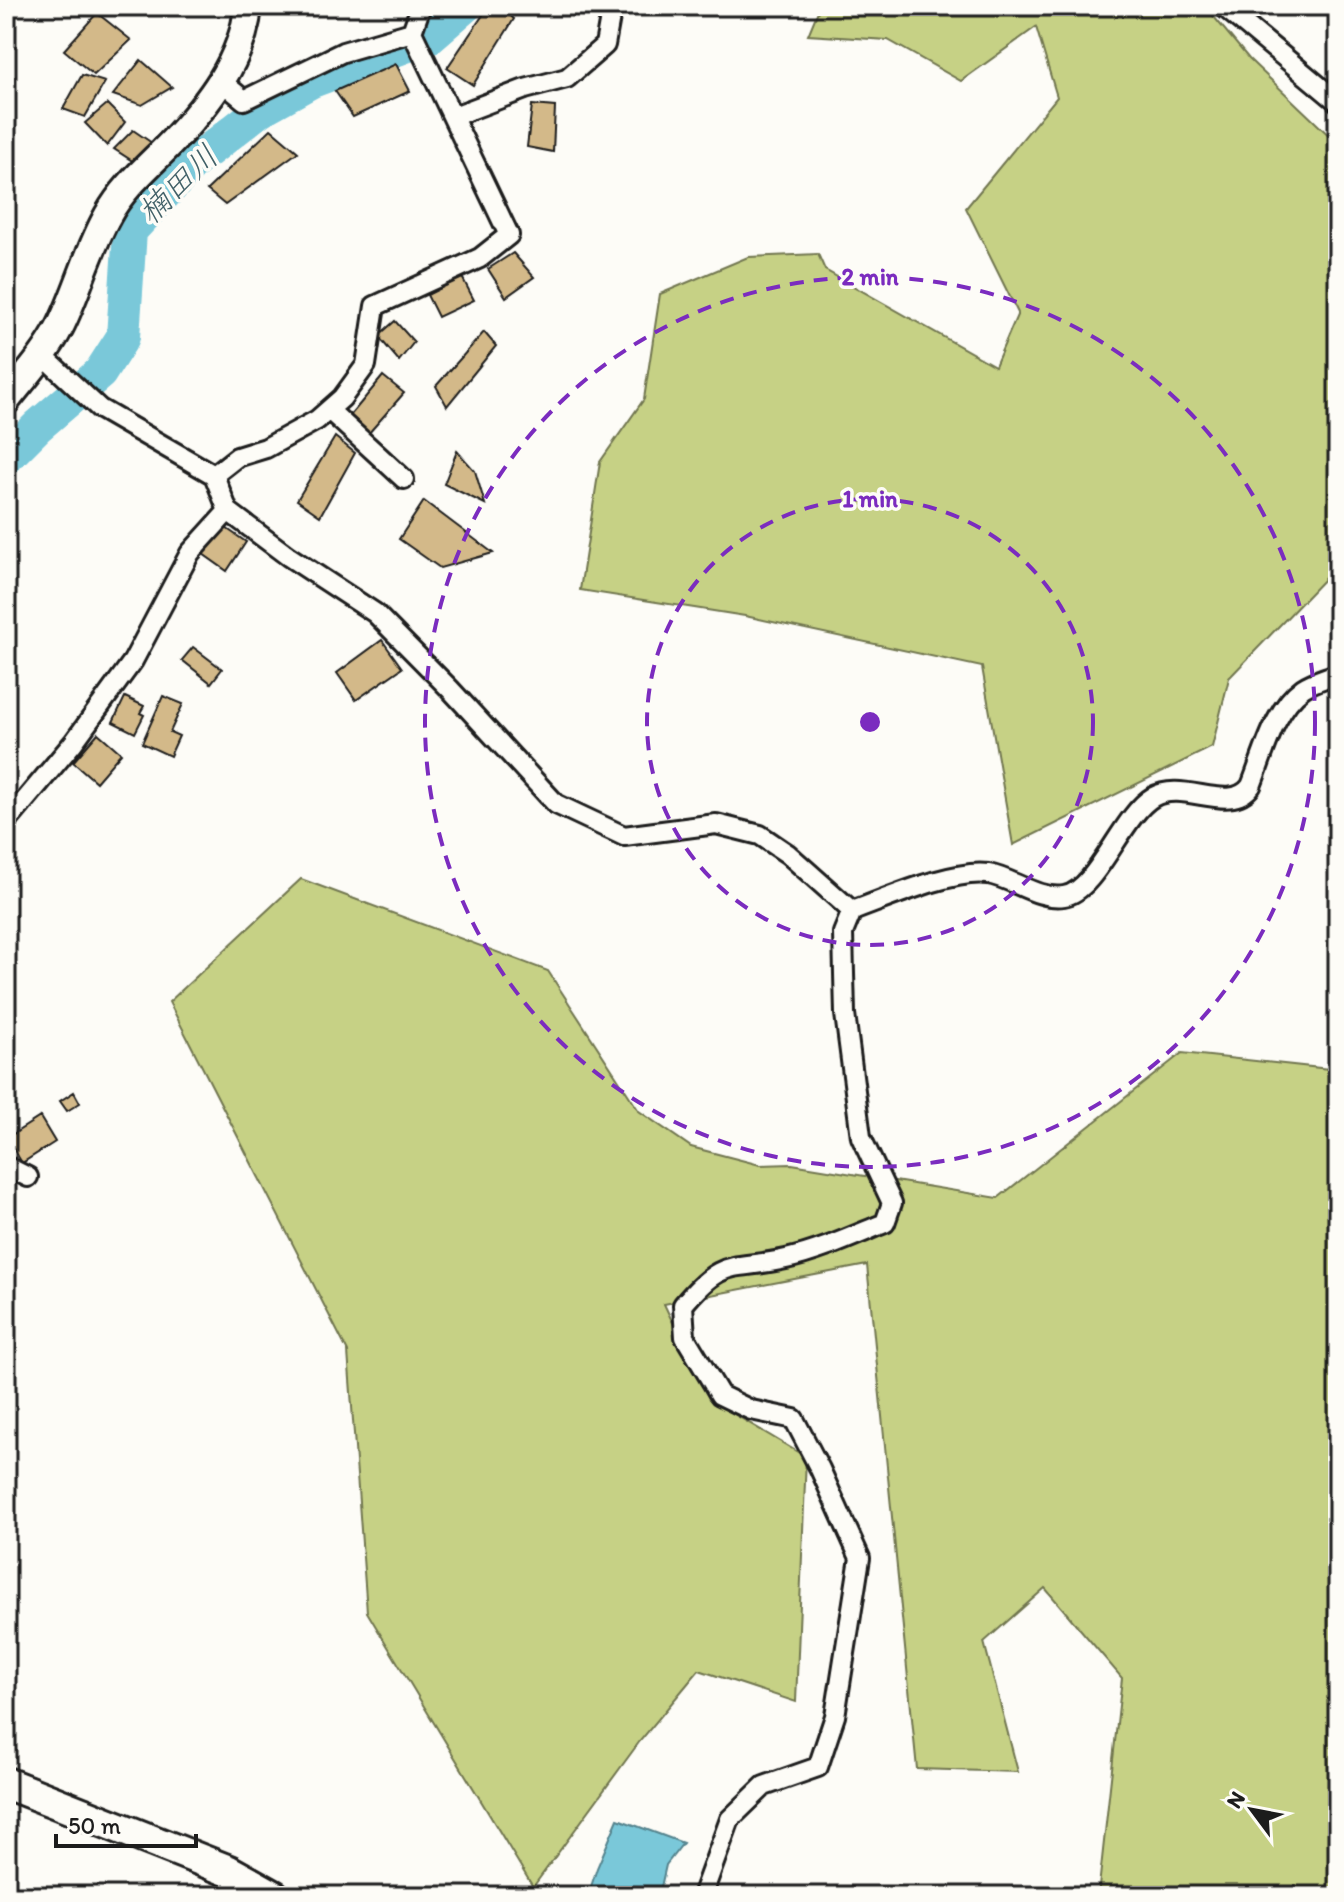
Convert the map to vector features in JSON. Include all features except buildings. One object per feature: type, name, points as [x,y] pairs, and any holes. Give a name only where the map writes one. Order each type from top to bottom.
[{"type":"main road","points":[[6,1783],[229,1871],[274,1896]]},
{"type":"street","points":[[6,401],[43,356],[59,330],[108,215],[128,185],[172,142],[221,81],[238,47],[248,6]]},
{"type":"street","points":[[214,475],[237,457],[266,448],[317,420],[342,398],[366,365],[375,306],[480,258],[509,235],[416,41],[421,6]]},
{"type":"street","points":[[454,116],[525,89],[567,78],[605,45],[612,6]]},
{"type":"street","points":[[1223,6],[1338,102]]},
{"type":"street","points":[[221,81],[244,100],[343,52],[416,41]]},
{"type":"street","points":[[43,356],[100,409],[214,475],[228,511],[288,556],[375,613],[556,804],[624,836],[716,824],[760,835],[788,854],[852,911]]},
{"type":"street","points":[[329,410],[404,479]]},
{"type":"street","points":[[6,823],[73,743],[133,661],[190,553],[228,511]]},
{"type":"street","points":[[702,1896],[730,1819],[764,1786],[818,1767],[835,1716],[860,1558],[794,1419],[751,1410],[720,1395],[685,1337],[683,1305],[720,1269],[786,1259],[885,1223],[892,1203],[861,1137],[845,1014],[843,933],[852,911],[931,883],[969,874],[988,874],[1043,893],[1064,896],[1079,889],[1135,813],[1151,798],[1175,791],[1235,799],[1245,795],[1275,725],[1290,700],[1306,686],[1338,673]]},
{"type":"street","points":[[6,1166],[28,1177]]},
{"type":"green space","points":[[820,6],[1205,6],[1249,59],[1338,144],[1338,526],[1330,573],[1229,678],[1212,747],[1013,845],[982,667],[745,616],[580,590],[600,462],[644,399],[660,294],[748,257],[818,254],[825,270],[995,366],[1018,313],[966,208],[1057,97],[1036,27],[961,81],[888,40],[808,35]]},
{"type":"green space","points":[[301,879],[548,971],[639,1111],[691,1147],[760,1165],[792,1164],[998,1198],[1182,1053],[1338,1070],[1338,1896],[1098,1896],[1122,1678],[1045,1588],[984,1642],[1018,1772],[917,1769],[867,1265],[664,1304],[709,1399],[806,1457],[796,1702],[699,1670],[640,1741],[533,1887],[367,1612],[348,1352],[169,1002]]},
{"type":"water","points":[[618,1819],[683,1843],[666,1865],[659,1896],[588,1896]]},
{"type":"waterway","name":"楠田川","points":[[6,458],[100,373],[123,337],[130,231],[194,162],[260,110],[312,81],[429,37],[465,6]]}]
